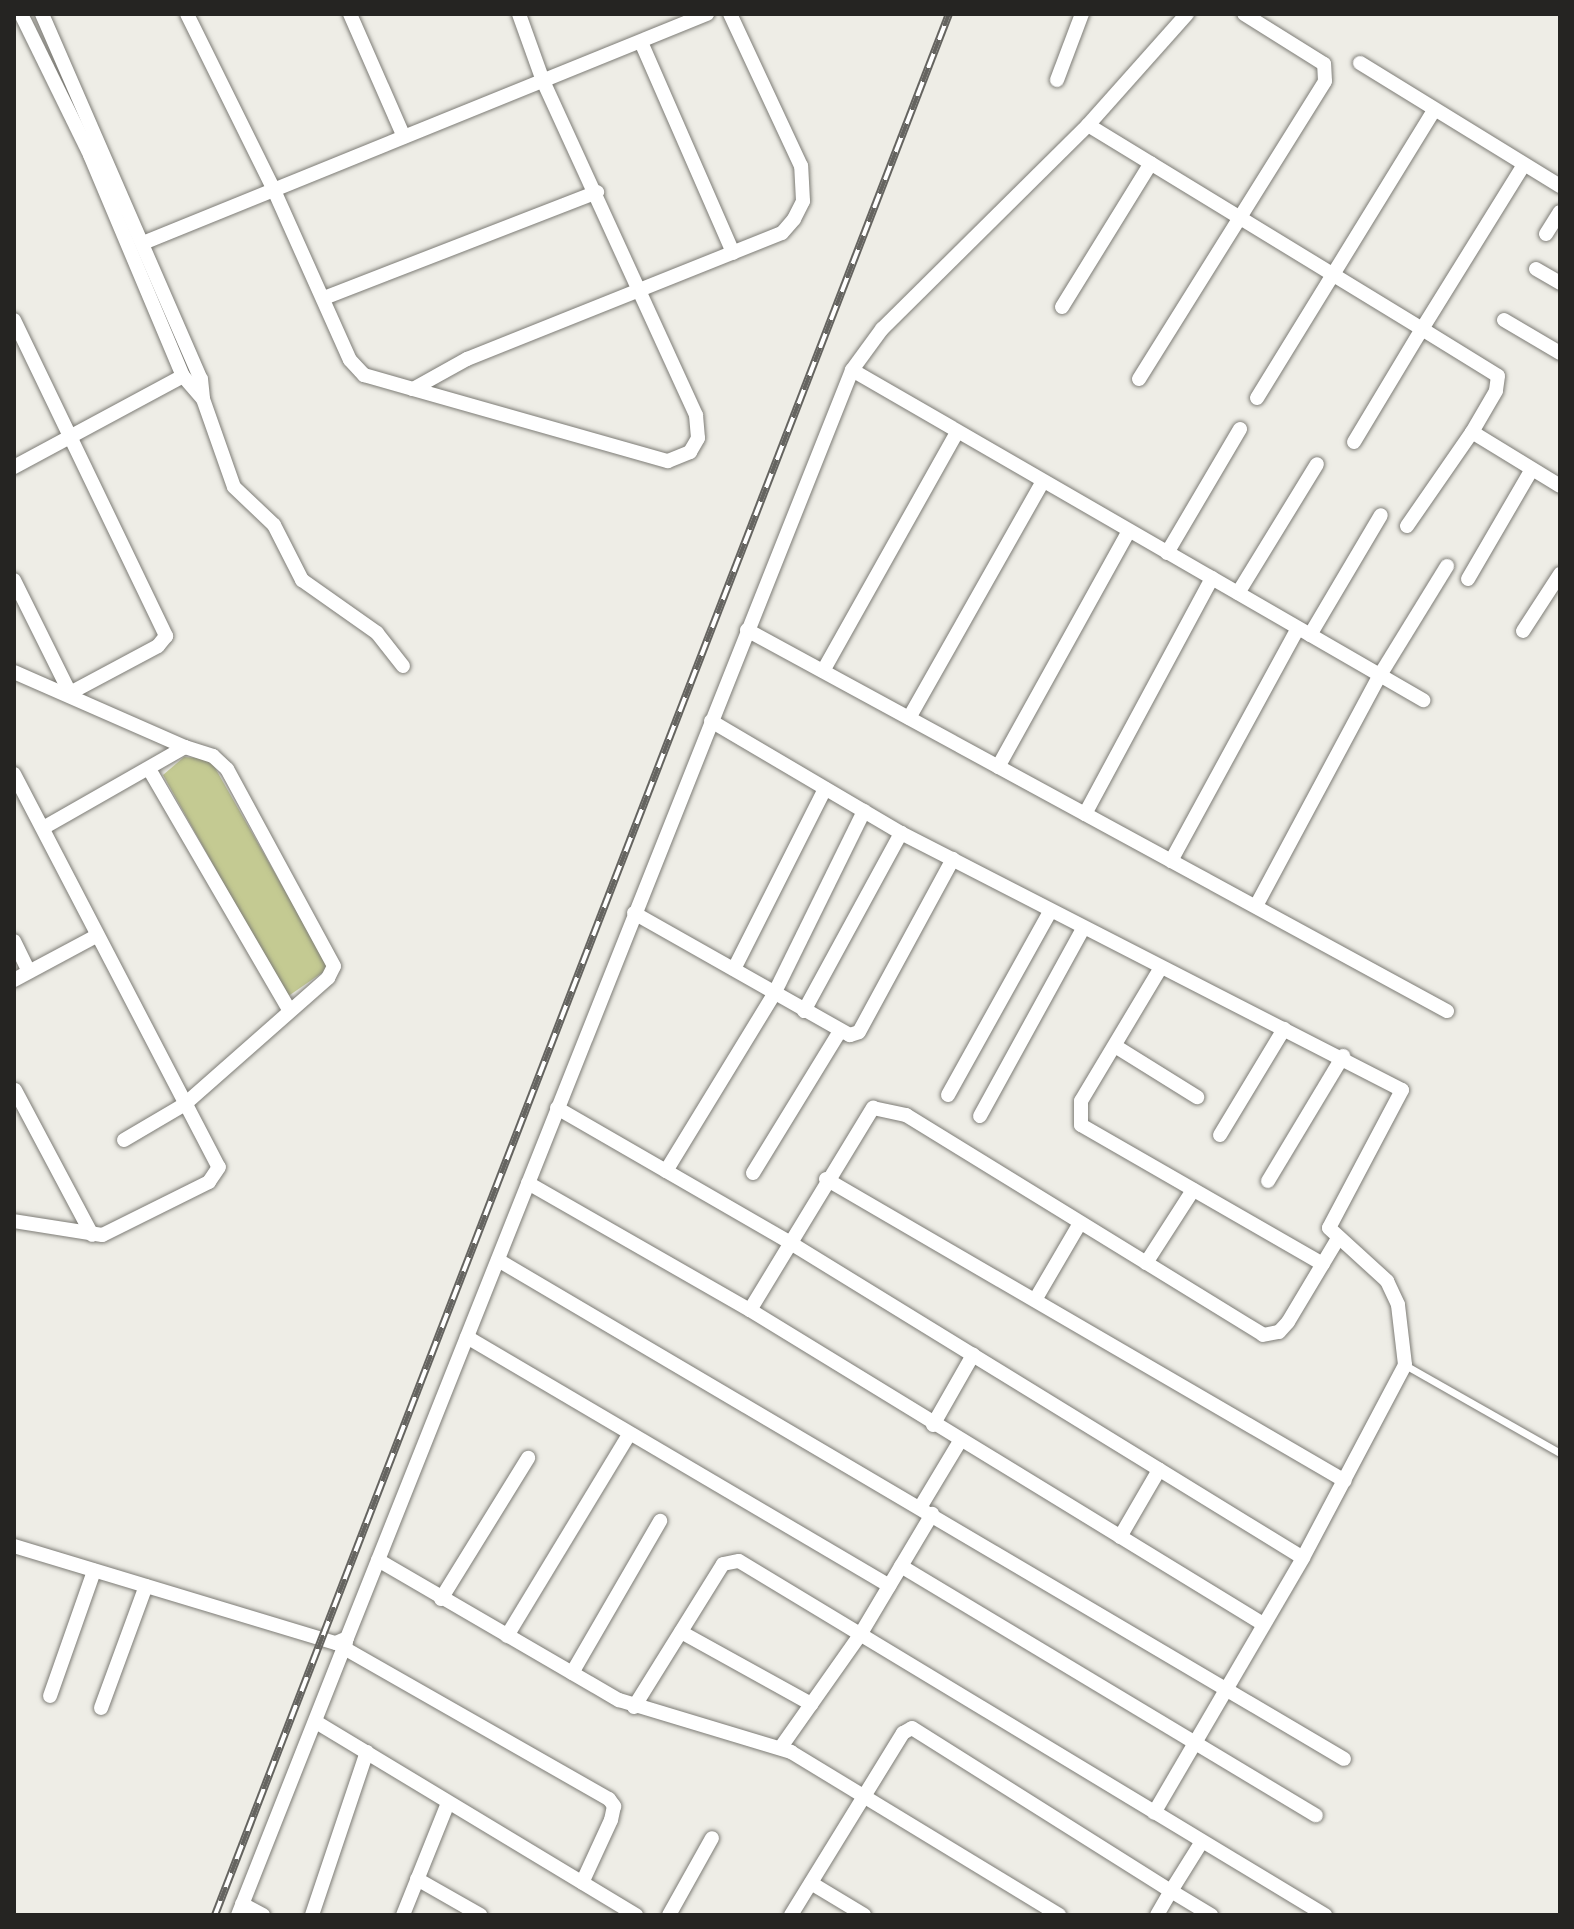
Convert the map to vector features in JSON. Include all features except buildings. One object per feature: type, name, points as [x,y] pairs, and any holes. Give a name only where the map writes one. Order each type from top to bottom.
[{"type":"street","points":[[21,14],[90,155],[183,376],[203,399]]},
{"type":"street","points":[[42,14],[201,379],[203,399],[234,487],[274,525],[294,570],[377,633],[403,666]]},
{"type":"street","points":[[187,14],[273,188],[350,360],[364,375],[668,461],[680,459],[698,438],[696,415],[597,192],[542,78],[519,14]]},
{"type":"street","points":[[350,14],[404,137]]},
{"type":"street","points":[[143,243],[542,78],[707,14]]},
{"type":"street","points":[[413,389],[467,359],[782,233],[803,201],[806,184],[787,125],[730,14]]},
{"type":"street","points":[[1057,80],[1082,14]]},
{"type":"street","points":[[263,1915],[240,1909],[852,370],[882,329],[1088,125],[1187,14]]},
{"type":"street","points":[[1139,379],[1328,71],[1244,14]]},
{"type":"street","points":[[641,42],[733,253]]},
{"type":"street","points":[[1360,63],[1560,186]]},
{"type":"street","points":[[1257,398],[1434,110]]},
{"type":"street","points":[[1088,125],[1498,376],[1496,391],[1472,432],[1407,526]]},
{"type":"street","points":[[1062,307],[1151,163]]},
{"type":"street","points":[[1354,442],[1523,166]]},
{"type":"street","points":[[324,298],[597,192]]},
{"type":"street","points":[[1546,234],[1560,212]]},
{"type":"street","points":[[1536,269],[1560,283]]},
{"type":"street","points":[[14,320],[166,636],[158,646],[70,693]]},
{"type":"street","points":[[1504,320],[1560,353]]},
{"type":"street","points":[[852,370],[1423,700]]},
{"type":"street","points":[[14,467],[183,376]]},
{"type":"street","points":[[1167,553],[1240,429]]},
{"type":"street","points":[[823,671],[957,432]]},
{"type":"street","points":[[1472,432],[1560,486]]},
{"type":"street","points":[[1238,593],[1317,464]]},
{"type":"street","points":[[1468,579],[1532,469]]},
{"type":"street","points":[[909,718],[1043,481]]},
{"type":"street","points":[[1171,861],[1304,631],[1381,515]]},
{"type":"street","points":[[998,767],[1129,531]]},
{"type":"street","points":[[1256,906],[1380,675],[1447,566]]},
{"type":"street","points":[[1523,631],[1560,574]]},
{"type":"street","points":[[1085,814],[1212,578]]},
{"type":"street","points":[[14,580],[70,693]]},
{"type":"street","points":[[747,630],[1447,1011]]},
{"type":"street","points":[[14,672],[70,693],[185,747],[213,756],[227,769],[331,958],[332,973],[185,1104],[124,1140]]},
{"type":"street","points":[[711,721],[901,833],[1160,969],[1343,1056],[1402,1090],[1330,1223],[1337,1240],[1368,1259],[1387,1281],[1398,1305],[1405,1365],[1303,1558],[1154,1813]]},
{"type":"street","points":[[43,828],[185,747]]},
{"type":"street","points":[[149,769],[289,1010]]},
{"type":"street","points":[[14,774],[19,794],[43,828],[185,1104],[217,1156],[217,1176],[112,1231],[92,1235],[14,1221]]},
{"type":"street","points":[[734,969],[825,789]]},
{"type":"street","points":[[666,1171],[774,994],[864,811]]},
{"type":"street","points":[[804,1011],[901,833]]},
{"type":"street","points":[[634,913],[840,1031],[859,1032],[953,859]]},
{"type":"street","points":[[948,1095],[1050,912]]},
{"type":"street","points":[[980,1116],[1083,929]]},
{"type":"street","points":[[14,980],[96,936]]},
{"type":"street","points":[[14,941],[29,972]]},
{"type":"street","points":[[1160,969],[1081,1101],[1081,1125],[1323,1264]]},
{"type":"street","points":[[1220,1135],[1284,1029]]},
{"type":"street","points":[[753,1173],[840,1031]]},
{"type":"street","points":[[1115,1046],[1197,1097]]},
{"type":"street","points":[[1268,1181],[1343,1056]]},
{"type":"street","points":[[14,1090],[92,1235]]},
{"type":"street","points":[[750,1310],[864,1116],[873,1108],[886,1107],[1263,1335],[1271,1335],[1288,1322],[1337,1240]]},
{"type":"street","points":[[557,1108],[789,1242],[1303,1558]]},
{"type":"street","points":[[826,1179],[1345,1481]]},
{"type":"street","points":[[528,1183],[750,1310],[933,1425],[1263,1624]]},
{"type":"street","points":[[1146,1263],[1193,1190]]},
{"type":"street","points":[[1035,1300],[1080,1223]]},
{"type":"street","points":[[498,1260],[1227,1687],[1344,1759]]},
{"type":"street","points":[[467,1337],[628,1436],[889,1586]]},
{"type":"street","points":[[933,1425],[973,1355]]},
{"type":"street","points":[[507,1636],[628,1436]]},
{"type":"street","points":[[781,1747],[860,1635],[901,1566],[960,1441]]},
{"type":"street","points":[[441,1599],[528,1458]]},
{"type":"street","points":[[1120,1537],[1159,1470]]},
{"type":"street","points":[[572,1673],[660,1521]]},
{"type":"street","points":[[14,1546],[336,1643],[345,1643],[609,1799],[614,1806],[611,1820],[582,1883]]},
{"type":"street","points":[[378,1560],[441,1599],[634,1707],[781,1747],[1059,1915]]},
{"type":"street","points":[[634,1707],[719,1571],[731,1560],[1325,1915]]},
{"type":"street","points":[[901,1566],[1316,1815]]},
{"type":"street","points":[[50,1696],[94,1571]]},
{"type":"street","points":[[101,1708],[146,1586]]},
{"type":"street","points":[[681,1632],[811,1704]]},
{"type":"street","points":[[316,1722],[636,1915]]},
{"type":"street","points":[[791,1915],[903,1733],[912,1728],[1211,1915]]},
{"type":"street","points":[[312,1915],[367,1752]]},
{"type":"street","points":[[403,1915],[448,1803]]},
{"type":"street","points":[[669,1915],[712,1838]]},
{"type":"street","points":[[1157,1915],[1201,1843]]},
{"type":"street","points":[[417,1879],[480,1915]]},
{"type":"street","points":[[811,1883],[864,1915]]},
{"type":"lane","points":[[1405,1365],[1560,1453]]},
{"type":"green space","points":[[184,757],[210,759],[329,968],[287,997],[163,775]]},
{"type":"railway","points":[[215,1915],[949,14]]}]
